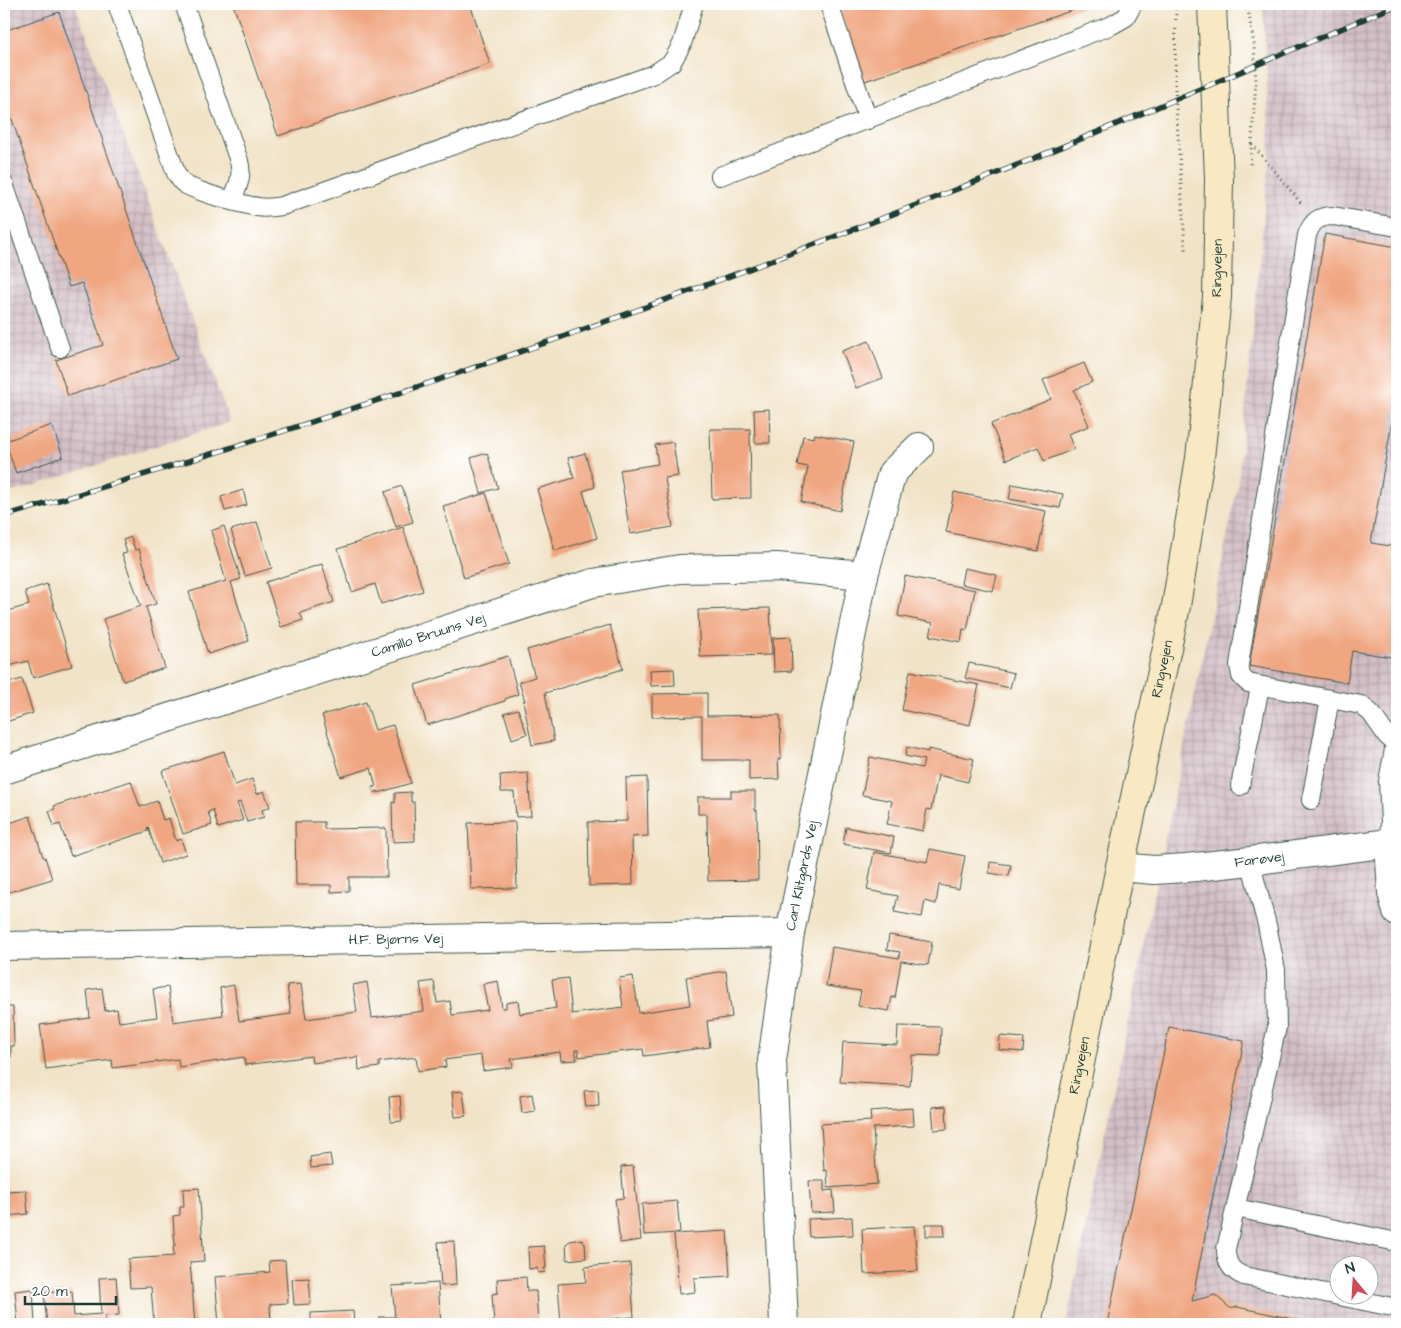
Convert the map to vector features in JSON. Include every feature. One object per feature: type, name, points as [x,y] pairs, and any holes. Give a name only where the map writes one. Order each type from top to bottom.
[{"type":"main road","name":"Ringvejen","points":[[1027,1324],[1120,866],[1176,606],[1200,458],[1217,297],[1219,180],[1212,4]]},
{"type":"street","name":"Carl Klitgårds Vej","points":[[784,1324],[772,1061],[790,933],[864,575],[892,473],[919,447]]},
{"type":"street","name":"Camillo Bruuns Vej","points":[[4,770],[593,583],[680,569],[778,567],[864,575]]},
{"type":"street","name":"Farøvej","points":[[1120,866],[1165,870],[1393,842]]},
{"type":"street","points":[[1393,842],[1392,892],[1397,912]]},
{"type":"street","name":"H.F. Bjørns Vej","points":[[4,946],[790,933]]},
{"type":"lane","points":[[117,4],[176,173],[182,182],[191,187],[232,200],[257,207],[269,208],[282,206],[654,74],[672,62],[682,44],[694,4]]},
{"type":"lane","points":[[184,4],[241,166],[240,181],[232,200]]},
{"type":"lane","points":[[829,4],[868,120]]},
{"type":"lane","points":[[720,176],[1112,25],[1126,17],[1133,4]]},
{"type":"lane","points":[[4,184],[60,348]]},
{"type":"lane","points":[[1393,842],[1388,781],[1396,744],[1387,736],[1371,713],[1361,705],[1248,684],[1244,680],[1239,665],[1307,235],[1310,226],[1324,216],[1333,216],[1397,227]]},
{"type":"lane","points":[[1240,786],[1260,687]]},
{"type":"lane","points":[[1311,800],[1330,699]]},
{"type":"lane","points":[[1250,861],[1267,925],[1276,970],[1277,1027],[1226,1249],[1226,1258],[1236,1273],[1244,1276],[1397,1308]]},
{"type":"lane","points":[[1236,1208],[1397,1242]]},
{"type":"path","points":[[1176,4],[1175,89],[1180,197],[1185,246],[1188,254]]},
{"type":"path","points":[[1252,143],[1316,220]]},
{"type":"shaded area","points":[[4,4],[75,4],[230,422],[4,494]]},
{"type":"shaded area","points":[[1263,4],[1397,4],[1397,1324],[1066,1324],[1238,484],[1270,151]]},
{"type":"building","points":[[233,4],[470,4],[490,64],[278,136]]},
{"type":"building","points":[[838,4],[1091,4],[865,81]]},
{"type":"building","points":[[59,12],[177,359],[68,396],[56,360],[103,345],[82,283],[69,287],[4,96],[4,31]]},
{"type":"building","points":[[1325,234],[1397,247],[1397,393],[1371,543],[1397,547],[1397,658],[1352,651],[1347,683],[1249,666]]},
{"type":"building","points":[[869,341],[883,378],[856,388],[842,351]]},
{"type":"building","points":[[1084,363],[1092,382],[1074,390],[1089,426],[1068,434],[1074,449],[1044,461],[1038,447],[1006,460],[991,424],[1051,399],[1043,380]]},
{"type":"building","points":[[769,409],[770,443],[755,443],[754,410]]},
{"type":"building","points":[[52,425],[63,457],[16,473],[5,441]]},
{"type":"building","points":[[710,429],[750,429],[751,498],[712,499]]},
{"type":"building","points":[[815,434],[854,442],[840,511],[801,502],[808,467],[797,465],[803,436],[814,438]]},
{"type":"building","points":[[673,442],[678,476],[665,478],[673,527],[630,534],[620,470],[658,464],[655,445]]},
{"type":"building","points":[[487,453],[498,488],[481,493],[471,458]]},
{"type":"building","points":[[585,453],[595,487],[583,491],[597,538],[555,551],[537,489],[574,478],[568,458]]},
{"type":"building","points":[[1012,484],[1063,494],[1060,508],[1009,499]]},
{"type":"building","points":[[402,486],[413,522],[396,527],[385,492]]},
{"type":"building","points":[[243,490],[247,505],[225,511],[221,497]]},
{"type":"building","points":[[954,492],[1046,511],[1038,551],[946,532]]},
{"type":"building","points":[[486,493],[509,564],[464,578],[443,506]]},
{"type":"building","points":[[257,522],[272,568],[245,576],[231,530]]},
{"type":"building","points":[[224,526],[241,579],[231,582],[249,641],[208,654],[189,592],[226,581],[211,531]]},
{"type":"building","points":[[403,527],[423,591],[381,604],[375,584],[352,592],[338,549]]},
{"type":"building","points":[[131,537],[135,550],[139,549],[156,604],[146,607],[165,668],[123,681],[103,619],[141,606],[122,554],[127,553],[123,540]]},
{"type":"building","points":[[322,564],[334,602],[300,613],[303,620],[281,627],[266,582]]},
{"type":"building","points":[[964,568],[997,575],[993,591],[961,584]]},
{"type":"building","points":[[905,576],[975,590],[967,630],[963,629],[961,642],[930,636],[933,623],[898,616]]},
{"type":"building","points":[[47,584],[72,666],[33,678],[28,661],[9,666],[4,648],[4,612],[29,605],[25,591]]},
{"type":"building","points":[[770,608],[772,655],[700,657],[698,610]]},
{"type":"building","points":[[610,625],[623,669],[545,693],[554,741],[532,745],[523,701],[525,701],[519,682],[535,677],[527,650]]},
{"type":"building","points":[[791,637],[792,671],[774,672],[773,638]]},
{"type":"building","points":[[508,656],[518,694],[505,699],[505,701],[427,725],[415,685]]},
{"type":"building","points":[[969,663],[1014,673],[1010,688],[965,678]]},
{"type":"building","points":[[674,669],[675,685],[651,686],[650,670]]},
{"type":"building","points":[[910,671],[979,685],[970,725],[902,710]]},
{"type":"building","points":[[22,679],[33,713],[6,722],[4,713],[4,684]]},
{"type":"building","points":[[707,693],[707,716],[780,715],[781,759],[778,759],[779,779],[749,780],[749,760],[702,760],[702,716],[652,717],[652,694]]},
{"type":"building","points":[[366,702],[375,730],[393,725],[411,783],[374,793],[372,787],[376,787],[371,768],[341,777],[322,715]]},
{"type":"building","points":[[518,709],[527,734],[512,739],[504,713]]},
{"type":"building","points":[[907,747],[928,752],[928,749],[974,759],[968,782],[938,775],[931,810],[927,809],[923,831],[887,824],[892,801],[862,795],[870,757],[922,768],[924,760],[905,756]]},
{"type":"building","points":[[224,751],[235,785],[252,779],[257,794],[264,791],[270,807],[262,810],[264,817],[247,822],[240,802],[237,803],[243,820],[218,828],[213,810],[208,812],[212,825],[183,834],[162,771]]},
{"type":"building","points":[[528,773],[531,816],[516,817],[514,792],[501,792],[500,775]]},
{"type":"building","points":[[647,777],[648,836],[632,837],[633,885],[589,886],[588,822],[627,821],[626,778]]},
{"type":"building","points":[[131,781],[140,807],[157,801],[163,820],[169,818],[176,841],[181,839],[186,854],[160,863],[148,827],[148,831],[71,856],[60,824],[54,826],[49,811],[55,809],[54,806]]},
{"type":"building","points":[[731,791],[755,791],[758,880],[708,881],[707,814],[698,814],[698,797],[731,797]]},
{"type":"building","points":[[411,792],[411,802],[414,802],[415,841],[393,842],[392,802],[395,803],[395,793]]},
{"type":"building","points":[[30,816],[52,879],[6,893],[4,886],[4,825]]},
{"type":"building","points":[[295,822],[324,822],[324,829],[386,828],[387,877],[349,877],[349,891],[331,892],[331,885],[296,885]]},
{"type":"building","points":[[515,822],[517,888],[471,889],[468,823]]},
{"type":"building","points":[[846,827],[894,837],[891,853],[843,844]]},
{"type":"building","points":[[930,849],[965,856],[959,889],[939,885],[936,904],[925,901],[922,917],[894,912],[898,896],[867,890],[874,852],[927,862]]},
{"type":"building","points":[[990,862],[1011,865],[1009,876],[989,873]]},
{"type":"building","points":[[889,935],[932,942],[928,965],[901,961],[895,998],[892,997],[889,1011],[858,1006],[861,991],[826,986],[832,947],[899,958],[900,952],[887,950]]},
{"type":"building","points":[[726,971],[732,1017],[707,1021],[710,1047],[644,1056],[643,1049],[579,1057],[578,1050],[575,1050],[577,1060],[561,1061],[560,1052],[511,1059],[513,1067],[483,1071],[481,1055],[445,1060],[446,1067],[418,1071],[416,1057],[379,1062],[379,1067],[359,1070],[358,1057],[312,1063],[311,1056],[245,1065],[244,1057],[179,1067],[178,1059],[113,1068],[112,1060],[46,1069],[40,1025],[90,1018],[87,990],[102,988],[105,1011],[117,1009],[119,1022],[157,1017],[153,989],[168,987],[173,1022],[223,1015],[220,988],[234,985],[239,1021],[291,1014],[287,985],[301,984],[306,1019],[357,1012],[353,985],[367,982],[372,1018],[424,1011],[420,983],[434,981],[437,1003],[450,1001],[452,1015],[488,1010],[483,984],[498,981],[502,1008],[506,1008],[506,1003],[518,1001],[520,1014],[556,1008],[552,980],[568,978],[572,1014],[623,1007],[619,978],[633,976],[639,1013],[690,1005],[686,977]]},
{"type":"building","points":[[4,1007],[13,1007],[14,1046],[11,1046],[11,1057],[4,1058]]},
{"type":"building","points":[[898,1026],[941,1027],[940,1056],[912,1055],[910,1086],[840,1082],[843,1042],[897,1045]]},
{"type":"building","points":[[1169,1027],[1244,1041],[1192,1301],[1215,1295],[1231,1309],[1237,1307],[1317,1324],[1107,1324]]},
{"type":"building","points":[[1000,1036],[1024,1038],[1023,1052],[999,1050]]},
{"type":"building","points":[[598,1090],[599,1106],[586,1107],[584,1091]]},
{"type":"building","points":[[463,1091],[466,1116],[455,1117],[452,1092]]},
{"type":"building","points":[[532,1094],[535,1111],[522,1113],[520,1096]]},
{"type":"building","points":[[400,1096],[402,1121],[391,1122],[389,1097]]},
{"type":"building","points":[[946,1106],[947,1129],[934,1130],[932,1107]]},
{"type":"building","points":[[913,1108],[914,1126],[873,1128],[877,1184],[828,1188],[827,1170],[824,1171],[821,1124],[871,1121],[870,1111]]},
{"type":"building","points":[[330,1154],[332,1166],[311,1168],[310,1157]]},
{"type":"building","points":[[633,1166],[641,1240],[620,1243],[615,1199],[624,1198],[621,1167]]},
{"type":"building","points":[[809,1181],[824,1181],[824,1191],[833,1190],[835,1212],[811,1213]]},
{"type":"building","points":[[199,1188],[204,1261],[190,1262],[195,1324],[154,1324],[151,1287],[130,1288],[128,1259],[174,1256],[173,1216],[180,1215],[180,1207],[184,1207],[183,1189]]},
{"type":"building","points":[[26,1190],[28,1214],[6,1216],[4,1191]]},
{"type":"building","points":[[677,1201],[680,1233],[644,1235],[642,1204]]},
{"type":"building","points":[[852,1217],[853,1235],[809,1237],[808,1219]]},
{"type":"building","points":[[926,1224],[944,1224],[945,1236],[926,1236]]},
{"type":"building","points":[[914,1226],[918,1271],[864,1274],[862,1229]]},
{"type":"building","points":[[727,1231],[730,1276],[694,1278],[695,1292],[679,1294],[674,1234]]},
{"type":"building","points":[[581,1239],[585,1243],[586,1258],[567,1260],[566,1244],[570,1241]]},
{"type":"building","points":[[454,1241],[456,1285],[441,1286],[438,1242]]},
{"type":"building","points":[[544,1246],[546,1268],[544,1268],[545,1272],[538,1273],[537,1268],[529,1269],[528,1247]]},
{"type":"building","points":[[285,1260],[288,1303],[270,1304],[271,1324],[219,1324],[215,1277],[270,1272],[269,1261]]},
{"type":"building","points":[[630,1263],[634,1317],[561,1323],[558,1284],[586,1282],[585,1267]]},
{"type":"building","points":[[116,1277],[119,1315],[105,1316],[105,1324],[47,1324],[44,1293],[72,1291],[74,1316],[101,1314],[99,1278]]},
{"type":"building","points":[[526,1277],[527,1291],[536,1291],[538,1324],[494,1324],[492,1294],[498,1293],[497,1279]]},
{"type":"building","points":[[309,1278],[311,1304],[294,1305],[292,1279]]},
{"type":"building","points":[[438,1283],[441,1324],[380,1324],[379,1317],[395,1317],[392,1286]]},
{"type":"building","points":[[33,1289],[35,1324],[18,1324],[15,1291]]},
{"type":"building","points":[[353,1311],[354,1324],[311,1324],[311,1313]]},
{"type":"railway","points":[[4,516],[131,479],[383,398],[509,356],[758,266],[1005,170],[1397,5]]}]
